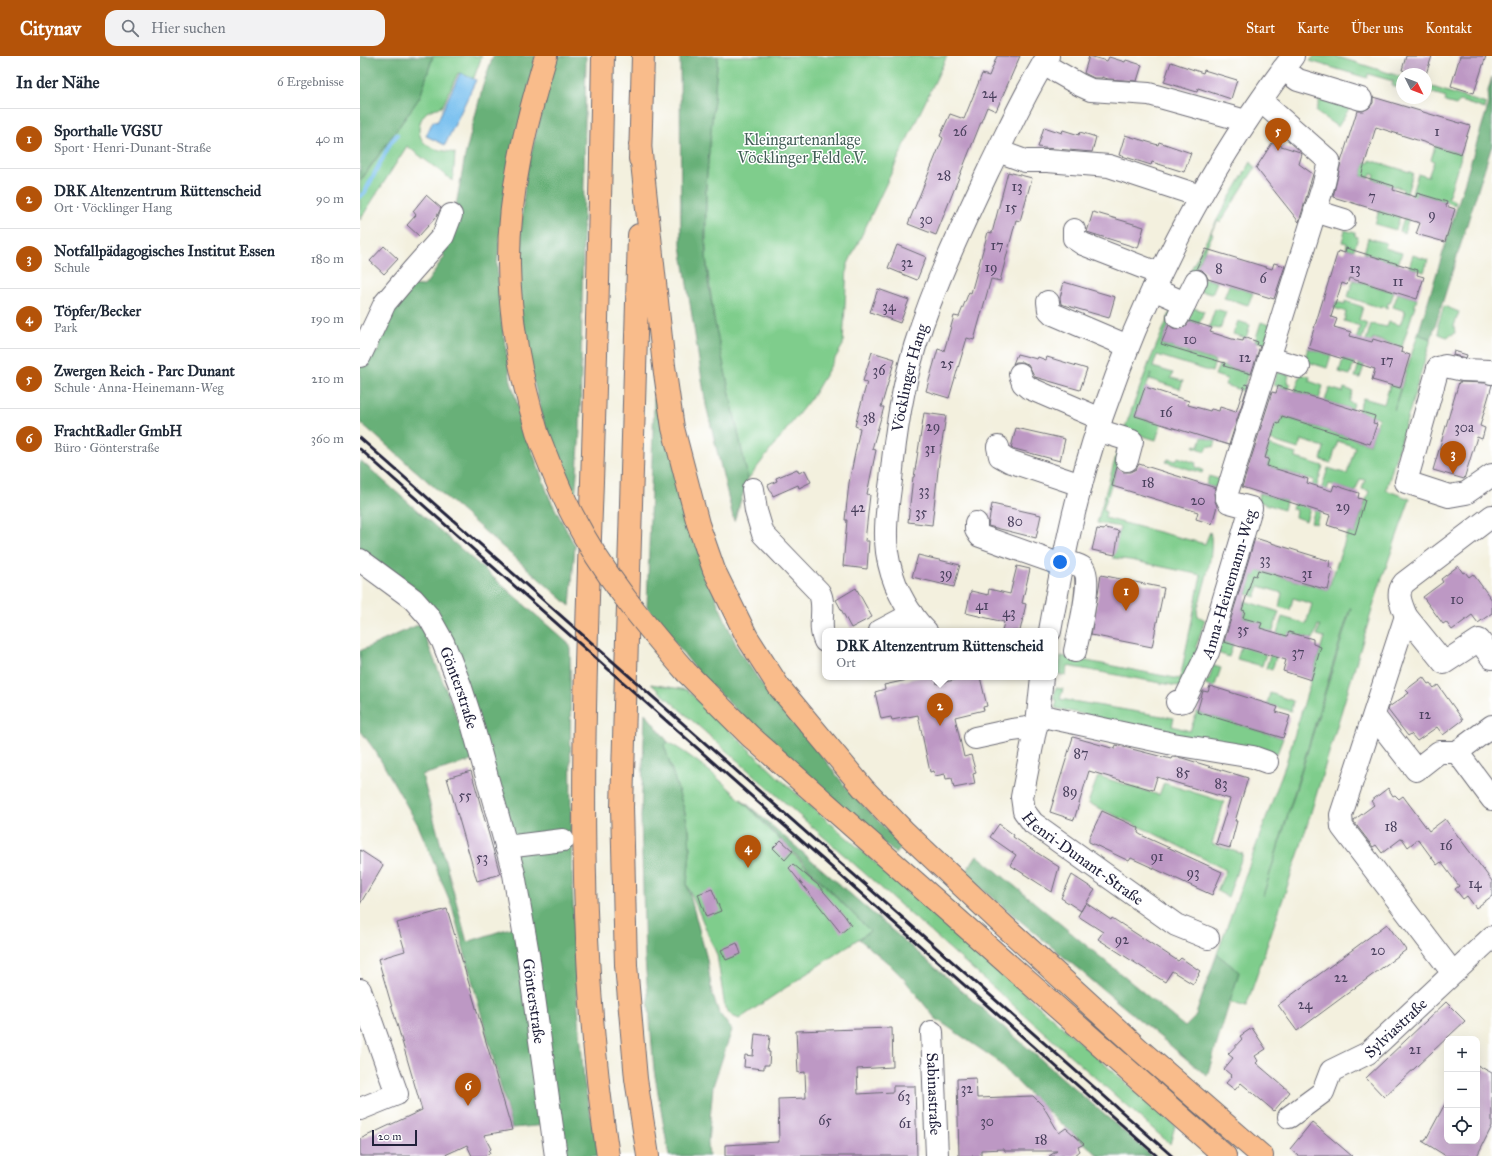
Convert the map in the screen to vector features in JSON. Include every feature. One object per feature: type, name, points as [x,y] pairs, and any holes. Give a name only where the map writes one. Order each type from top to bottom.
[{"type":"highway","points":[[546,56],[529,115],[518,165],[511,217],[509,263],[512,315],[518,359],[538,435],[564,499],[601,564],[634,611],[687,673],[750,736],[1225,1156]]},
{"type":"highway","points":[[603,56],[594,429],[584,713],[583,809],[584,893],[588,973],[595,1063],[608,1156]]},
{"type":"highway","points":[[643,56],[622,807],[626,965],[636,1079],[648,1156]]},
{"type":"highway","points":[[640,144],[664,366],[673,428],[698,524],[714,570],[751,643],[784,693],[863,788],[905,832],[1000,922],[1140,1050],[1262,1156]]},
{"type":"street","name":"Vöcklinger Hang","points":[[924,628],[912,614],[896,585],[889,563],[886,542],[891,474],[901,403],[915,346],[945,265],[998,151],[1046,60],[1080,85],[1091,90],[1148,94],[1246,121]]},
{"type":"street","points":[[1051,628],[1062,563],[1081,486],[1099,424],[1128,346],[1156,282],[1200,196],[1246,121],[1288,62],[1298,80],[1361,99]]},
{"type":"street","name":"Anna-Heinemann-Weg","points":[[1177,702],[1184,701],[1208,652],[1251,508],[1229,502],[1226,496],[1315,211],[1329,161],[1261,101]]},
{"type":"street","points":[[998,151],[1025,161],[1047,161],[1109,166],[1200,196]]},
{"type":"street","points":[[1315,211],[1344,220]]},
{"type":"street","points":[[360,356],[365,330],[412,270],[443,236],[451,216]]},
{"type":"street","points":[[1074,230],[1074,238],[1083,244],[1156,282],[1182,310],[1196,281]]},
{"type":"street","points":[[1048,302],[1049,310],[1053,314],[1128,346]]},
{"type":"street","points":[[1269,358],[1299,367]]},
{"type":"street","points":[[1492,373],[1490,371],[1463,370],[1445,366],[1438,368],[1406,482],[1449,496],[1466,493],[1492,475]]},
{"type":"street","points":[[1020,374],[1023,383],[1030,388],[1132,441],[1127,460]]},
{"type":"street","points":[[998,447],[1000,456],[1009,461],[1081,486]]},
{"type":"street","points":[[753,489],[756,511],[763,534],[819,592],[822,597],[822,628]]},
{"type":"street","points":[[1492,516],[1404,583],[1400,587],[1399,597],[1406,616],[1444,662],[1479,640],[1492,658]]},
{"type":"street","points":[[976,523],[976,530],[980,536],[1062,563],[1079,565],[1084,569],[1088,588],[1075,651]]},
{"type":"street","name":"Gönterstraße","points":[[360,560],[413,599],[429,617],[443,642],[460,685],[514,874],[528,954],[556,1156]]},
{"type":"street","points":[[886,628],[912,614]]},
{"type":"street","points":[[1406,616],[1341,815],[1342,827],[1453,973]]},
{"type":"street","name":"Henri-Dunant-Straße","points":[[1036,680],[1037,721],[1022,797],[1024,811],[1033,823],[1176,925],[1208,938]]},
{"type":"street","points":[[1374,716],[1416,770],[1439,752],[1457,752],[1492,726]]},
{"type":"street","points":[[975,738],[1012,730],[1037,721],[1253,757],[1268,762]]},
{"type":"street","points":[[1457,752],[1492,799]]},
{"type":"street","points":[[506,847],[563,840]]},
{"type":"street","name":"Sylviastraße","points":[[1289,1118],[1323,1092],[1331,1071],[1368,1053],[1492,937]]},
{"type":"street","points":[[360,990],[397,1094],[360,1109]]},
{"type":"street","name":"Sabinastraße","points":[[932,1032],[937,1156]]},
{"type":"green space","points":[[360,56],[433,56],[420,97],[360,181]]},
{"type":"green space","points":[[433,56],[482,56],[473,80],[458,73],[442,107],[427,112],[420,124],[419,129],[423,142],[430,147],[455,153],[453,181],[407,146],[360,220],[360,182],[420,97]]},
{"type":"green space","points":[[493,56],[536,56],[505,194],[497,265],[502,323],[511,382],[528,440],[550,499],[575,546],[570,606],[360,422],[360,356],[365,360],[378,351],[390,309],[409,285],[424,286],[445,257],[440,251],[453,222],[465,156],[483,85]]},
{"type":"green space","points":[[556,56],[586,56],[580,430],[575,502],[546,431],[532,375],[520,312],[518,260],[526,173]]},
{"type":"green space","points":[[680,56],[718,56],[706,184],[705,241],[708,281],[714,319],[748,479],[734,521],[706,405],[681,246]]},
{"type":"green space","name":"Kleingartenanlage Vöcklinger Feld e.V.","points":[[718,56],[947,56],[847,266],[843,345],[814,394],[748,479],[714,319],[706,257],[706,184]]},
{"type":"green space","points":[[1314,56],[1335,56],[1396,75],[1396,87],[1392,86],[1393,81],[1368,74],[1367,78],[1310,61]]},
{"type":"green space","points":[[1492,77],[1492,145],[1431,339],[1418,334],[1489,103],[1488,91]]},
{"type":"green space","points":[[1432,87],[1486,104],[1485,109],[1460,101],[1456,105],[1445,102],[1446,97],[1432,93]]},
{"type":"green space","points":[[1322,93],[1353,102],[1338,127],[1316,112]]},
{"type":"green space","points":[[1435,146],[1461,154],[1448,198],[1456,201],[1455,205],[1417,193],[1404,233],[1400,231],[1418,174],[1428,177],[1434,161],[1431,160]]},
{"type":"green space","points":[[1370,160],[1413,173],[1396,230],[1375,224],[1379,211],[1402,193],[1403,189],[1373,179],[1375,175],[1371,174],[1370,178],[1361,176],[1365,162],[1369,163]]},
{"type":"green space","points":[[1251,162],[1255,168],[1220,223],[1218,221],[1211,232],[1213,234],[1184,293],[1178,294],[1225,205]]},
{"type":"green space","points":[[1345,230],[1355,233],[1355,236],[1358,237],[1354,250],[1346,248],[1347,243],[1342,242]]},
{"type":"green space","points":[[1368,238],[1386,243],[1385,248],[1402,253],[1398,264],[1364,253]]},
{"type":"green space","points":[[1413,255],[1428,260],[1424,272],[1409,267]]},
{"type":"green space","points":[[1204,278],[1217,282],[1212,294],[1199,291]]},
{"type":"green space","points":[[1353,280],[1394,292],[1387,308],[1382,306],[1381,308],[1348,297]]},
{"type":"green space","points":[[1229,285],[1253,293],[1248,305],[1224,298]]},
{"type":"green space","points":[[1398,293],[1417,299],[1402,347],[1373,338],[1360,378],[1355,377],[1371,324],[1387,327],[1389,322],[1400,325],[1405,311],[1393,307]]},
{"type":"green space","points":[[1345,301],[1363,307],[1359,320],[1367,323],[1350,375],[1339,372],[1343,359],[1350,361],[1360,326],[1344,321],[1346,312],[1334,308],[1336,302],[1345,304]]},
{"type":"green space","points":[[1173,306],[1173,315],[1161,344],[1215,361],[1212,372],[1157,355],[1153,367],[1173,373],[1171,378],[1183,381],[1180,389],[1149,379],[1135,416],[1161,424],[1156,440],[1124,430],[1149,363]]},
{"type":"green space","points":[[1444,306],[1459,312],[1454,326],[1455,333],[1447,337],[1439,334],[1438,325]]},
{"type":"green space","points":[[1193,308],[1204,311],[1199,324],[1188,320]]},
{"type":"green space","points":[[1215,309],[1226,312],[1220,329],[1209,327]]},
{"type":"green space","points":[[1238,321],[1250,325],[1246,338],[1233,334]]},
{"type":"green space","points":[[1261,322],[1272,326],[1267,344],[1255,341]]},
{"type":"green space","points":[[1418,334],[1431,339],[1386,490],[1410,499],[1379,587],[1299,852],[1246,1007],[1230,1002],[1239,972],[1217,954],[1286,763],[1324,637],[1317,635],[1320,626],[1318,625],[1313,639],[1289,632],[1287,639],[1282,638],[1272,670],[1266,668],[1282,617],[1306,624],[1312,604],[1293,598],[1290,610],[1279,607],[1282,593],[1259,586],[1255,597],[1247,594],[1253,575],[1258,570],[1328,590],[1348,532],[1355,534],[1369,491],[1362,489],[1365,480],[1360,479],[1355,492],[1329,484],[1316,524],[1311,522],[1328,468],[1347,474],[1355,447],[1338,441],[1331,463],[1321,460],[1324,447],[1301,440],[1298,449],[1270,440],[1276,423],[1282,416],[1370,444],[1379,418],[1358,411],[1363,398],[1384,404],[1390,385],[1400,388],[1394,410]],"holes":[[[1351,608],[1298,783],[1263,896]]]},
{"type":"green space","points":[[1308,348],[1331,355],[1327,368],[1304,361]]},
{"type":"green space","points":[[1219,365],[1248,373],[1243,391],[1225,385],[1227,379],[1215,375]]},
{"type":"green space","points":[[655,371],[717,601],[738,649],[768,693],[826,761],[847,789],[903,846],[895,853],[773,747],[698,672],[647,607]]},
{"type":"green space","points":[[1277,372],[1289,375],[1287,383],[1290,384],[1289,389],[1273,385]]},
{"type":"green space","points":[[1301,374],[1310,377],[1309,381],[1323,386],[1319,399],[1295,391]]},
{"type":"green space","points":[[1329,388],[1343,392],[1344,388],[1353,391],[1349,402],[1354,404],[1352,409],[1325,401]]},
{"type":"green space","points":[[1202,437],[1216,441],[1214,447],[1208,446],[1206,451],[1194,447],[1195,445],[1199,446]]},
{"type":"green space","points":[[1120,442],[1123,449],[1103,510],[1106,512],[1105,518],[1205,544],[1210,532],[1210,560],[1197,611],[1198,616],[1205,620],[1196,647],[1203,649],[1183,687],[1067,666],[1066,676],[1058,674],[1061,656],[1180,679],[1201,575],[1130,560],[1113,558],[1120,527],[1097,523]]},
{"type":"green space","points":[[1269,445],[1296,454],[1296,458],[1323,466],[1306,521],[1295,517],[1296,510],[1292,509],[1294,503],[1306,506],[1314,480],[1267,466],[1269,459],[1265,458]]},
{"type":"green space","points":[[1178,457],[1196,463],[1195,467],[1203,470],[1202,473],[1166,462],[1168,459],[1176,461]]},
{"type":"green space","points":[[360,460],[570,645],[571,834],[575,969],[584,1081],[599,1156],[560,1156],[534,965],[447,641],[360,554]]},
{"type":"green space","points":[[1209,476],[1225,481],[1222,490],[1206,485]]},
{"type":"green space","points":[[1260,493],[1286,501],[1284,510],[1257,501]]},
{"type":"green space","points":[[1245,601],[1279,612],[1262,666],[1237,659],[1241,647],[1260,628],[1261,624],[1243,618],[1245,611],[1242,610]]},
{"type":"green space","points":[[420,624],[474,760],[422,775],[467,942],[519,925],[548,1125],[512,1128],[452,906],[418,825],[376,752],[360,730],[360,651]]},
{"type":"green space","points":[[1219,640],[1233,644],[1229,657],[1215,652]]},
{"type":"green space","points":[[1211,665],[1221,668],[1214,688],[1205,685],[1207,680],[1209,680],[1212,669],[1210,668]]},
{"type":"green space","points":[[651,684],[687,690],[779,778],[1175,1126],[1170,1144]]},
{"type":"green space","points":[[1056,688],[1063,689],[1060,699],[1174,718],[1172,726],[1190,731],[1197,712],[1283,738],[1277,754],[1189,738],[1055,708],[1057,700],[1053,699]]},
{"type":"green space","points":[[1270,693],[1293,701],[1291,711],[1267,704]]},
{"type":"green space","points":[[645,713],[668,742],[664,745],[684,809],[689,831],[690,853],[687,884],[707,959],[712,993],[719,1013],[732,1030],[713,1086],[708,1142],[709,1156],[669,1156],[654,1070],[645,959],[641,817]]},
{"type":"green space","points":[[668,742],[699,763],[727,787],[870,931],[739,1019],[732,1016],[725,1008],[717,955],[687,884],[690,853],[689,831],[684,809],[664,745]]},
{"type":"green space","points":[[1098,776],[1159,795],[1164,783],[1224,802],[1212,844],[1243,854],[1228,897],[1217,891],[1226,870],[1151,832],[1088,803]]},
{"type":"green space","points":[[740,798],[1152,1156],[1099,1156],[1040,1105],[995,1059],[935,1018],[904,979],[888,963],[859,939],[870,931]]},
{"type":"green space","points":[[977,855],[1185,1027],[1195,1017],[1217,954],[1239,972],[1207,1076],[964,874]]},
{"type":"water","points":[[460,73],[476,80],[445,145],[426,136],[433,121],[437,122]]},
{"type":"building","points":[[997,56],[1020,56],[996,111],[987,107],[936,235],[908,224],[943,138],[940,136],[950,114],[964,119],[982,74],[989,76]]},
{"type":"building","points":[[1089,56],[1107,61],[1109,57],[1142,65],[1137,81],[1108,79],[1102,77],[1094,78],[1084,73]]},
{"type":"building","points":[[1406,56],[1432,56],[1428,68],[1403,68]]},
{"type":"building","points":[[1460,56],[1486,56],[1474,93],[1451,86]]},
{"type":"building","points":[[1171,62],[1203,73],[1204,70],[1237,80],[1231,99],[1198,88],[1197,92],[1164,82]]},
{"type":"building","points":[[1373,97],[1470,126],[1461,154],[1376,127],[1361,176],[1394,186],[1393,190],[1416,197],[1417,193],[1447,202],[1446,206],[1455,209],[1445,242],[1416,234],[1420,223],[1333,197],[1341,162],[1357,111],[1363,111],[1369,108],[1373,103]]},
{"type":"building","points":[[1044,127],[1062,133],[1063,130],[1079,135],[1080,132],[1096,137],[1092,152],[1038,147]]},
{"type":"building","points":[[1125,135],[1158,145],[1159,142],[1191,153],[1184,172],[1152,162],[1151,165],[1119,155]]},
{"type":"building","points":[[1272,143],[1300,152],[1302,154],[1299,164],[1313,174],[1299,222],[1256,168]]},
{"type":"building","points":[[1008,172],[1032,178],[1020,221],[1016,220],[1000,281],[991,279],[974,340],[967,338],[949,398],[926,391],[938,349],[944,351],[954,316],[959,317],[969,292],[971,293],[988,232],[992,233]]},
{"type":"building","points":[[426,195],[441,208],[437,216],[419,236],[407,225],[416,215],[413,211]]},
{"type":"building","points":[[1093,212],[1144,227],[1138,248],[1087,232]]},
{"type":"building","points":[[897,245],[926,257],[917,280],[888,268]]},
{"type":"building","points":[[384,246],[398,259],[384,274],[370,261]]},
{"type":"building","points":[[1346,248],[1418,270],[1417,275],[1424,277],[1417,299],[1349,278],[1347,285],[1342,283],[1331,317],[1337,319],[1334,327],[1351,332],[1350,336],[1372,342],[1373,339],[1402,348],[1401,352],[1410,355],[1400,388],[1372,380],[1375,369],[1308,348],[1338,251],[1345,253]]},
{"type":"building","points":[[1206,249],[1272,269],[1274,263],[1285,266],[1274,299],[1208,279],[1202,270],[1196,269]]},
{"type":"building","points":[[1064,282],[1115,297],[1109,318],[1061,304],[1060,298]]},
{"type":"building","points":[[878,289],[909,300],[900,323],[870,312]]},
{"type":"building","points":[[1190,321],[1212,328],[1210,332],[1232,339],[1243,341],[1244,337],[1258,342],[1257,345],[1260,346],[1251,374],[1224,366],[1225,363],[1161,344],[1169,325],[1173,328],[1179,329],[1185,327]]},
{"type":"building","points":[[1454,351],[1467,355],[1466,358],[1453,355]]},
{"type":"building","points":[[872,352],[895,359],[881,407],[884,407],[872,449],[876,450],[867,494],[870,495],[865,541],[869,541],[867,569],[843,566],[847,520],[845,520],[849,483],[860,428],[855,426],[867,382],[863,381]]},
{"type":"building","points":[[1017,354],[1037,359],[1038,357],[1046,360],[1047,357],[1087,369],[1080,390],[1035,377],[1028,364],[1016,362],[1013,364]]},
{"type":"building","points":[[1459,382],[1486,383],[1492,385],[1480,426],[1485,428],[1482,439],[1477,437],[1464,479],[1433,470]]},
{"type":"building","points":[[1245,384],[1248,385],[1229,445],[1135,416],[1145,387],[1189,401],[1188,405],[1210,411],[1211,409],[1219,411],[1220,407],[1236,412]]},
{"type":"building","points":[[1278,386],[1375,416],[1373,423],[1377,424],[1370,444],[1282,416],[1279,424],[1276,423],[1265,458],[1269,459],[1267,466],[1308,479],[1307,483],[1332,491],[1334,485],[1359,493],[1358,498],[1365,500],[1355,534],[1327,525],[1330,515],[1242,487],[1272,392],[1276,393]]},
{"type":"building","points":[[924,413],[946,416],[939,461],[932,525],[908,522],[913,477]]},
{"type":"building","points":[[1016,428],[1065,439],[1060,461],[1011,448]]},
{"type":"building","points":[[1139,464],[1216,488],[1214,493],[1217,506],[1212,524],[1196,519],[1198,512],[1112,486],[1117,467],[1123,472],[1130,472],[1136,469]]},
{"type":"building","points":[[797,469],[799,473],[805,470],[811,482],[799,488],[798,485],[773,496],[768,485],[777,481],[776,478]]},
{"type":"building","points":[[992,504],[1041,515],[1036,538],[988,526]]},
{"type":"building","points":[[1105,528],[1119,531],[1115,555],[1092,550],[1097,529],[1104,530]]},
{"type":"building","points":[[1255,538],[1330,561],[1329,567],[1333,569],[1328,590],[1258,570],[1256,576],[1253,575],[1242,610],[1245,611],[1243,618],[1262,623],[1260,628],[1287,636],[1289,632],[1313,639],[1313,644],[1321,647],[1311,680],[1283,671],[1286,660],[1224,642]]},
{"type":"building","points":[[918,555],[960,565],[954,587],[912,577]]},
{"type":"building","points":[[1017,566],[1030,569],[1022,603],[1026,604],[1021,628],[1003,628],[1004,622],[966,613],[971,591],[988,595],[989,589],[1010,594]]},
{"type":"building","points":[[1458,566],[1463,573],[1465,572],[1469,577],[1473,574],[1492,600],[1492,613],[1478,623],[1472,615],[1452,630],[1446,622],[1443,624],[1423,597],[1443,582],[1441,579]]},
{"type":"building","points":[[1101,575],[1164,588],[1152,647],[1091,635]]},
{"type":"building","points":[[856,588],[872,617],[851,628],[836,600]]},
{"type":"building","points":[[1423,677],[1428,684],[1430,683],[1434,688],[1438,685],[1463,720],[1443,735],[1437,727],[1417,741],[1411,734],[1408,736],[1388,710],[1389,707],[1409,693],[1406,690]]},
{"type":"building","points":[[907,680],[936,680],[937,684],[954,680],[981,680],[987,706],[983,707],[984,710],[955,717],[964,757],[971,755],[976,773],[973,774],[975,784],[954,788],[952,778],[946,779],[945,774],[935,776],[934,771],[930,772],[918,715],[892,720],[891,717],[881,719],[875,692],[885,689],[884,685]]},
{"type":"building","points":[[1210,686],[1278,707],[1276,712],[1290,716],[1283,738],[1197,712],[1203,691],[1208,692]]},
{"type":"building","points":[[1073,737],[1115,749],[1116,745],[1171,759],[1172,757],[1182,758],[1248,778],[1235,821],[1237,821],[1230,848],[1216,844],[1230,799],[1157,777],[1153,790],[1089,771],[1074,820],[1050,812]]},
{"type":"building","points":[[471,771],[500,874],[477,881],[447,778]]},
{"type":"building","points":[[1388,788],[1393,796],[1395,795],[1399,799],[1403,796],[1429,831],[1445,819],[1492,881],[1492,896],[1476,908],[1467,896],[1463,899],[1455,889],[1459,886],[1441,862],[1437,865],[1418,839],[1408,847],[1402,838],[1382,853],[1376,845],[1373,847],[1354,820],[1374,805],[1371,801]]},
{"type":"building","points":[[1102,811],[1139,828],[1138,833],[1141,835],[1222,872],[1212,895],[1131,858],[1129,861],[1089,842],[1089,838]]},
{"type":"building","points":[[999,824],[1014,835],[1013,837],[1059,867],[1052,892],[1010,865],[1016,855],[990,837]]},
{"type":"building","points":[[781,840],[793,851],[785,860],[773,848]]},
{"type":"building","points":[[360,850],[383,865],[360,904]]},
{"type":"building","points":[[793,864],[818,885],[851,925],[841,933],[789,868]]},
{"type":"building","points":[[1072,875],[1095,890],[1086,903],[1178,961],[1181,958],[1200,971],[1193,984],[1172,971],[1165,982],[1098,939],[1103,932],[1078,916],[1081,911],[1061,898]]},
{"type":"building","points":[[712,889],[721,911],[706,917],[698,894]]},
{"type":"building","points":[[447,909],[512,1130],[484,1135],[491,1149],[489,1151],[490,1153],[483,1156],[472,1156],[467,1145],[443,1156],[360,1156],[360,1139],[422,1110],[378,959],[405,951],[397,923]]},
{"type":"building","points":[[1387,924],[1406,950],[1297,1031],[1278,1005]]},
{"type":"building","points":[[737,943],[741,954],[726,960],[721,950]]},
{"type":"building","points":[[1446,1002],[1465,1021],[1449,1036],[1444,1036],[1444,1041],[1384,1097],[1366,1078]]},
{"type":"building","points":[[892,1028],[893,1067],[857,1069],[858,1094],[893,1092],[893,1086],[915,1086],[917,1156],[725,1156],[725,1145],[779,1142],[778,1099],[806,1098],[805,1072],[798,1073],[796,1031]]},
{"type":"building","points":[[1252,1028],[1266,1049],[1255,1056],[1258,1061],[1256,1063],[1290,1092],[1274,1111],[1241,1083],[1235,1090],[1226,1083],[1232,1076],[1224,1069],[1233,1058],[1228,1054],[1242,1039],[1240,1036]]},
{"type":"building","points":[[755,1034],[770,1036],[768,1052],[770,1052],[769,1065],[764,1065],[764,1069],[744,1067],[745,1055],[753,1056]]},
{"type":"building","points":[[1480,1067],[1492,1073],[1492,1126],[1477,1156],[1446,1156],[1422,1141],[1425,1141],[1444,1106],[1444,1144],[1480,1144]]},
{"type":"building","points":[[976,1078],[977,1098],[1033,1096],[1043,1106],[1059,1133],[1066,1128],[1084,1144],[1078,1147],[1080,1151],[1074,1156],[1049,1156],[1057,1151],[1005,1151],[1004,1149],[981,1150],[981,1156],[959,1156],[957,1079]]},
{"type":"building","points":[[1312,1122],[1352,1156],[1298,1156],[1290,1149]]},
{"type":"waterway","points":[[360,197],[365,192],[391,142],[397,135]]},
{"type":"railway","points":[[360,438],[1172,1156]]},
{"type":"railway","points":[[360,449],[1157,1156]]},
{"type":"place","name":"Zwergen Reich - Parc Dunant","points":[[1278,151]]},
{"type":"place","name":"Notfallpädagogisches Institut Essen","points":[[1453,474]]},
{"type":"place","name":"Sporthalle VGSU","points":[[1126,611]]},
{"type":"place","name":"DRK Altenzentrum Rüttenscheid","points":[[940,726]]},
{"type":"place","name":"Töpfer/Becker","points":[[748,868]]},
{"type":"place","name":"FrachtRadler GmbH","points":[[468,1106]]}]
